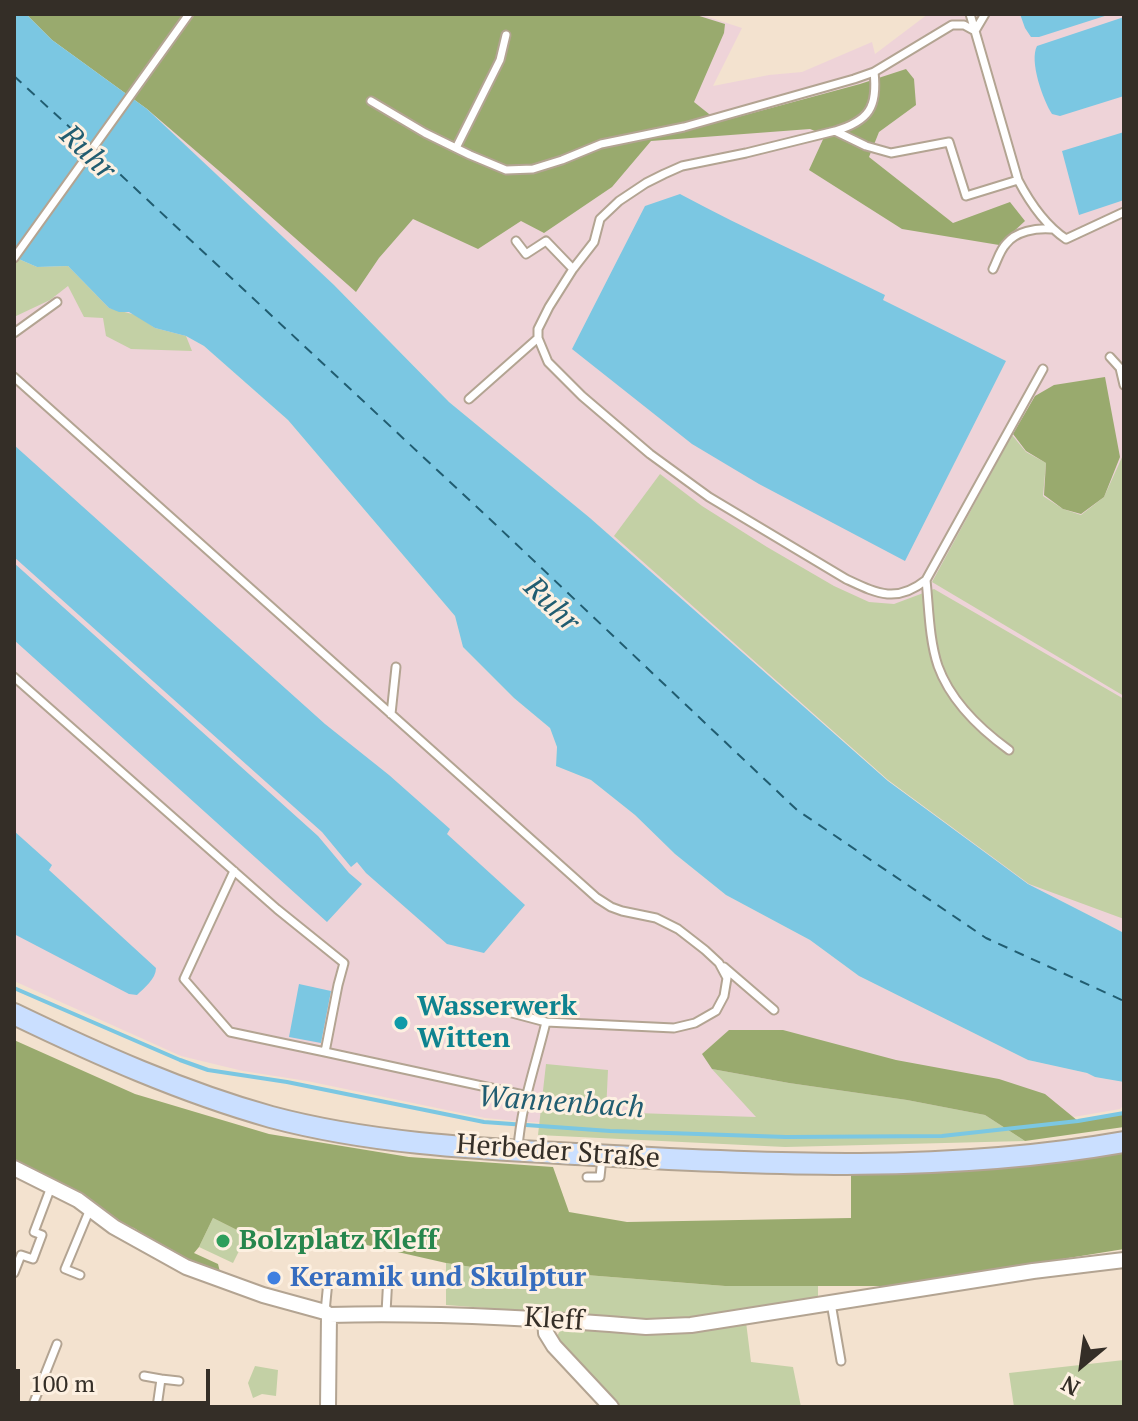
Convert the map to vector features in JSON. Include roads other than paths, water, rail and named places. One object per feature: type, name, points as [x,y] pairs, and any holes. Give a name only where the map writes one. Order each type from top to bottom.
[{"type":"main road","name":"Herbeder Straße","points":[[14,1014],[147,1074],[211,1098],[274,1117],[360,1135],[413,1142],[672,1160],[879,1164],[982,1160],[1124,1142]]},
{"type":"street","name":"Kleff","points":[[14,1168],[186,1267],[327,1314],[545,1319],[668,1327],[1124,1260]]},
{"type":"street","points":[[327,1314],[328,1407]]},
{"type":"street","points":[[545,1319],[546,1333],[554,1346],[611,1407]]},
{"type":"lane","points":[[14,258],[189,14]]},
{"type":"lane","points":[[970,14],[1018,180],[1051,229],[1066,239],[1124,212]]},
{"type":"lane","points":[[975,31],[985,14]]},
{"type":"lane","points":[[371,101],[425,133],[506,170],[533,169],[601,144],[684,127],[854,79],[874,72],[952,25],[964,25],[975,31]]},
{"type":"lane","points":[[456,148],[500,60],[506,35]]},
{"type":"lane","points":[[874,72],[874,104],[857,123],[746,153],[682,166],[646,183],[619,201],[600,219],[594,242],[573,269],[538,329],[538,338],[548,362],[582,396],[650,454],[709,497],[867,589],[895,595],[914,590],[926,580],[1043,369]]},
{"type":"lane","points":[[835,131],[866,146],[891,153],[949,142],[966,196],[1018,180]]},
{"type":"lane","points":[[993,269],[1005,244],[1012,238],[1031,230],[1051,229]]},
{"type":"lane","points":[[516,241],[526,254],[546,241],[573,269]]},
{"type":"lane","points":[[14,333],[57,302]]},
{"type":"lane","points":[[469,399],[538,338]]},
{"type":"lane","points":[[1110,357],[1120,368],[1124,385]]},
{"type":"lane","points":[[14,377],[597,898],[611,907],[656,918],[678,929],[774,1010]]},
{"type":"lane","points":[[926,580],[932,641],[939,667],[954,697],[991,737],[1009,750]]},
{"type":"lane","points":[[391,714],[396,667]]},
{"type":"lane","points":[[14,677],[277,909],[344,963],[325,1052]]},
{"type":"lane","points":[[234,871],[184,979],[230,1032],[528,1096]]},
{"type":"lane","points":[[482,1005],[546,1022],[674,1028],[695,1023],[716,1011],[724,996],[727,978],[719,963]]},
{"type":"lane","points":[[518,1151],[520,1117],[546,1022]]},
{"type":"lane","points":[[587,1177],[600,1177],[603,1156]]},
{"type":"lane","points":[[14,1273],[21,1255],[33,1259],[42,1235],[34,1232],[51,1187]]},
{"type":"lane","points":[[80,1275],[65,1269],[90,1209]]},
{"type":"lane","points":[[386,1313],[388,1275]]},
{"type":"lane","points":[[327,1314],[328,1281]]},
{"type":"lane","points":[[831,1303],[841,1361]]},
{"type":"lane","points":[[32,1407],[57,1344]]},
{"type":"lane","points":[[144,1376],[179,1381]]},
{"type":"lane","points":[[157,1407],[161,1379]]},
{"type":"water","name":"Ruhr","points":[[14,14],[26,14],[52,40],[147,109],[334,285],[449,402],[590,518],[888,781],[1028,884],[1124,933],[1124,1082],[1028,1060],[859,976],[810,940],[726,895],[591,780],[556,766],[557,747],[550,728],[514,698],[463,647],[455,616],[288,420],[204,346],[186,336],[155,328],[129,312],[109,308],[68,266],[37,267],[14,257]]},
{"type":"water","points":[[1020,14],[1111,14],[1031,37]]},
{"type":"water","points":[[1124,17],[1124,96],[1060,116],[1052,114],[1036,70],[1037,46]]},
{"type":"water","points":[[1124,132],[1124,200],[1079,215],[1062,151]]},
{"type":"water","points":[[680,194],[885,295],[883,300],[1006,361],[905,561],[759,484],[692,444],[572,349],[645,206]]},
{"type":"water","points":[[14,445],[325,724],[450,829],[447,834],[525,905],[484,953],[447,944],[357,862],[351,867],[322,832],[14,557]]},
{"type":"water","points":[[14,563],[318,836],[362,884],[327,922],[14,640]]},
{"type":"water","points":[[14,831],[52,865],[49,870],[156,968],[152,980],[137,995],[129,994],[14,934]]},
{"type":"water","points":[[299,984],[331,991],[321,1043],[289,1037]]},
{"type":"waterway","name":"Wannenbach","points":[[14,988],[208,1070],[287,1082],[484,1122],[610,1131],[786,1137],[942,1136],[1124,1113]]},
{"type":"place","name":"Wasserwerk Witten","points":[[401,1023]]},
{"type":"place","name":"Bolzplatz Kleff","points":[[223,1241]]},
{"type":"place","name":"Keramik und Skulptur","points":[[274,1278]]}]
